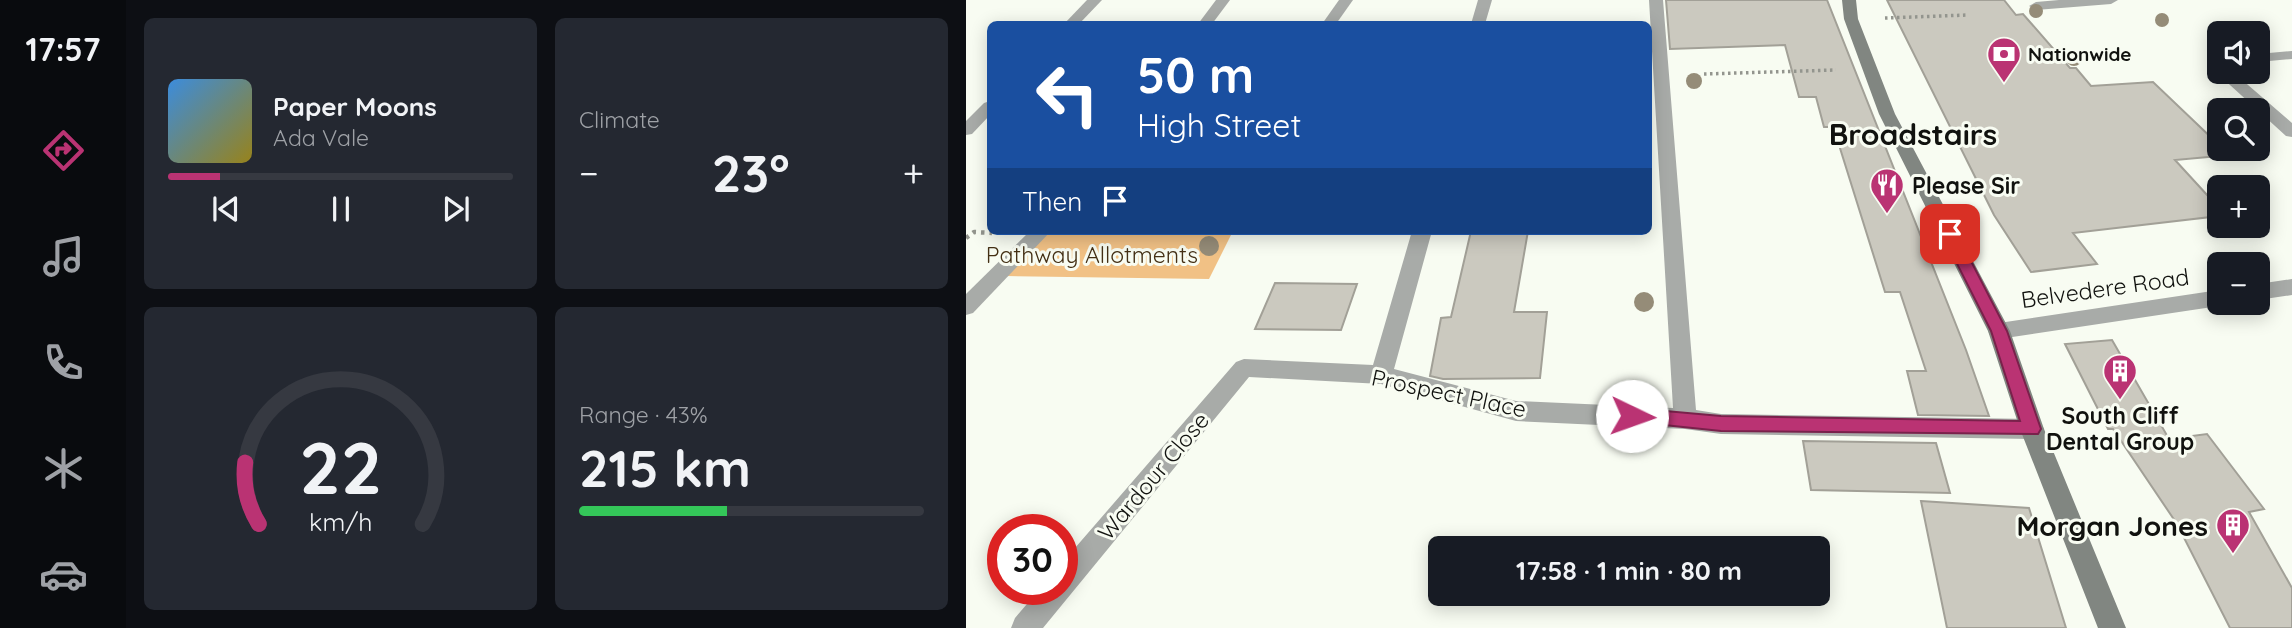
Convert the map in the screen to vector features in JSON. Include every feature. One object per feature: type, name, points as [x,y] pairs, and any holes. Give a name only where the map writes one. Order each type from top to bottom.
[{"type":"main road","points":[[1850,9],[1887,114],[1999,331],[2032,429],[2112,628]]},
{"type":"street","points":[[1074,21],[1095,0]]},
{"type":"street","points":[[1207,21],[1223,0]]},
{"type":"street","points":[[1331,21],[1346,0]]},
{"type":"street","points":[[1479,21],[1485,0]]},
{"type":"street","points":[[1656,0],[1685,419]]},
{"type":"street","points":[[2036,6],[2111,0]]},
{"type":"street","points":[[2270,57],[2292,55]]},
{"type":"street","points":[[2238,84],[2292,132]]},
{"type":"street","points":[[966,131],[987,109]]},
{"type":"street","points":[[966,307],[1037,235]]},
{"type":"street","points":[[1381,375],[1421,235]]},
{"type":"street","points":[[2270,290],[2292,287]]},
{"type":"street","name":"Belvedere Road","points":[[1999,331],[2207,300]]},
{"type":"street","name":"Prospect Place","points":[[1244,369],[1381,375],[1516,411],[1685,419],[1721,424],[2032,429]]},
{"type":"street","name":"Wardour Close","points":[[1078,565],[1244,369]]},
{"type":"street","points":[[1025,628],[1044,605]]},
{"type":"path","points":[[1850,9],[1968,15]]},
{"type":"path","points":[[1704,74],[1870,69]]},
{"type":"green space","name":"Pathway Allotments","points":[[1045,235],[1231,235],[1209,279],[1006,276]]},
{"type":"building","points":[[1666,0],[1827,0],[1966,350],[1989,416],[1918,415],[1907,371],[1926,371],[1900,292],[1885,292],[1839,145],[1836,145],[1830,127],[1824,127],[1816,97],[1799,97],[1785,45],[1670,49]]},
{"type":"building","points":[[1887,0],[2004,0],[2016,15],[2023,14],[2070,68],[2076,68],[2091,86],[2153,82],[2207,134],[2207,157],[2175,160],[2207,195],[2207,217],[2073,233],[2097,264],[2031,272],[1994,215]]},
{"type":"building","points":[[1470,235],[1527,235],[1514,312],[1547,312],[1540,378],[1443,379],[1430,376],[1441,318],[1451,317]]},
{"type":"building","points":[[1275,283],[1357,284],[1341,330],[1255,329]]},
{"type":"building","points":[[2112,340],[2169,439],[2207,434],[2264,509],[2249,512],[2292,588],[2292,628],[2230,628],[2177,524],[2113,429],[2108,429],[2065,344]]},
{"type":"building","points":[[1803,441],[1936,443],[1950,493],[1811,490]]},
{"type":"building","points":[[1921,501],[2029,508],[2066,628],[1947,628]]},
{"type":"place","name":"Nationwide","points":[[2004,84]]},
{"type":"place","name":"Please Sir","points":[[1887,215]]},
{"type":"place","name":"South Cliff Dental Group","points":[[2120,401]]},
{"type":"place","name":"Morgan Jones","points":[[2233,555]]},
{"type":"district","name":"Broadstairs","points":[[1913,134]]},
{"type":"route","points":[[1632,416],[1721,424],[2032,429],[1999,331],[1950,234]]}]
